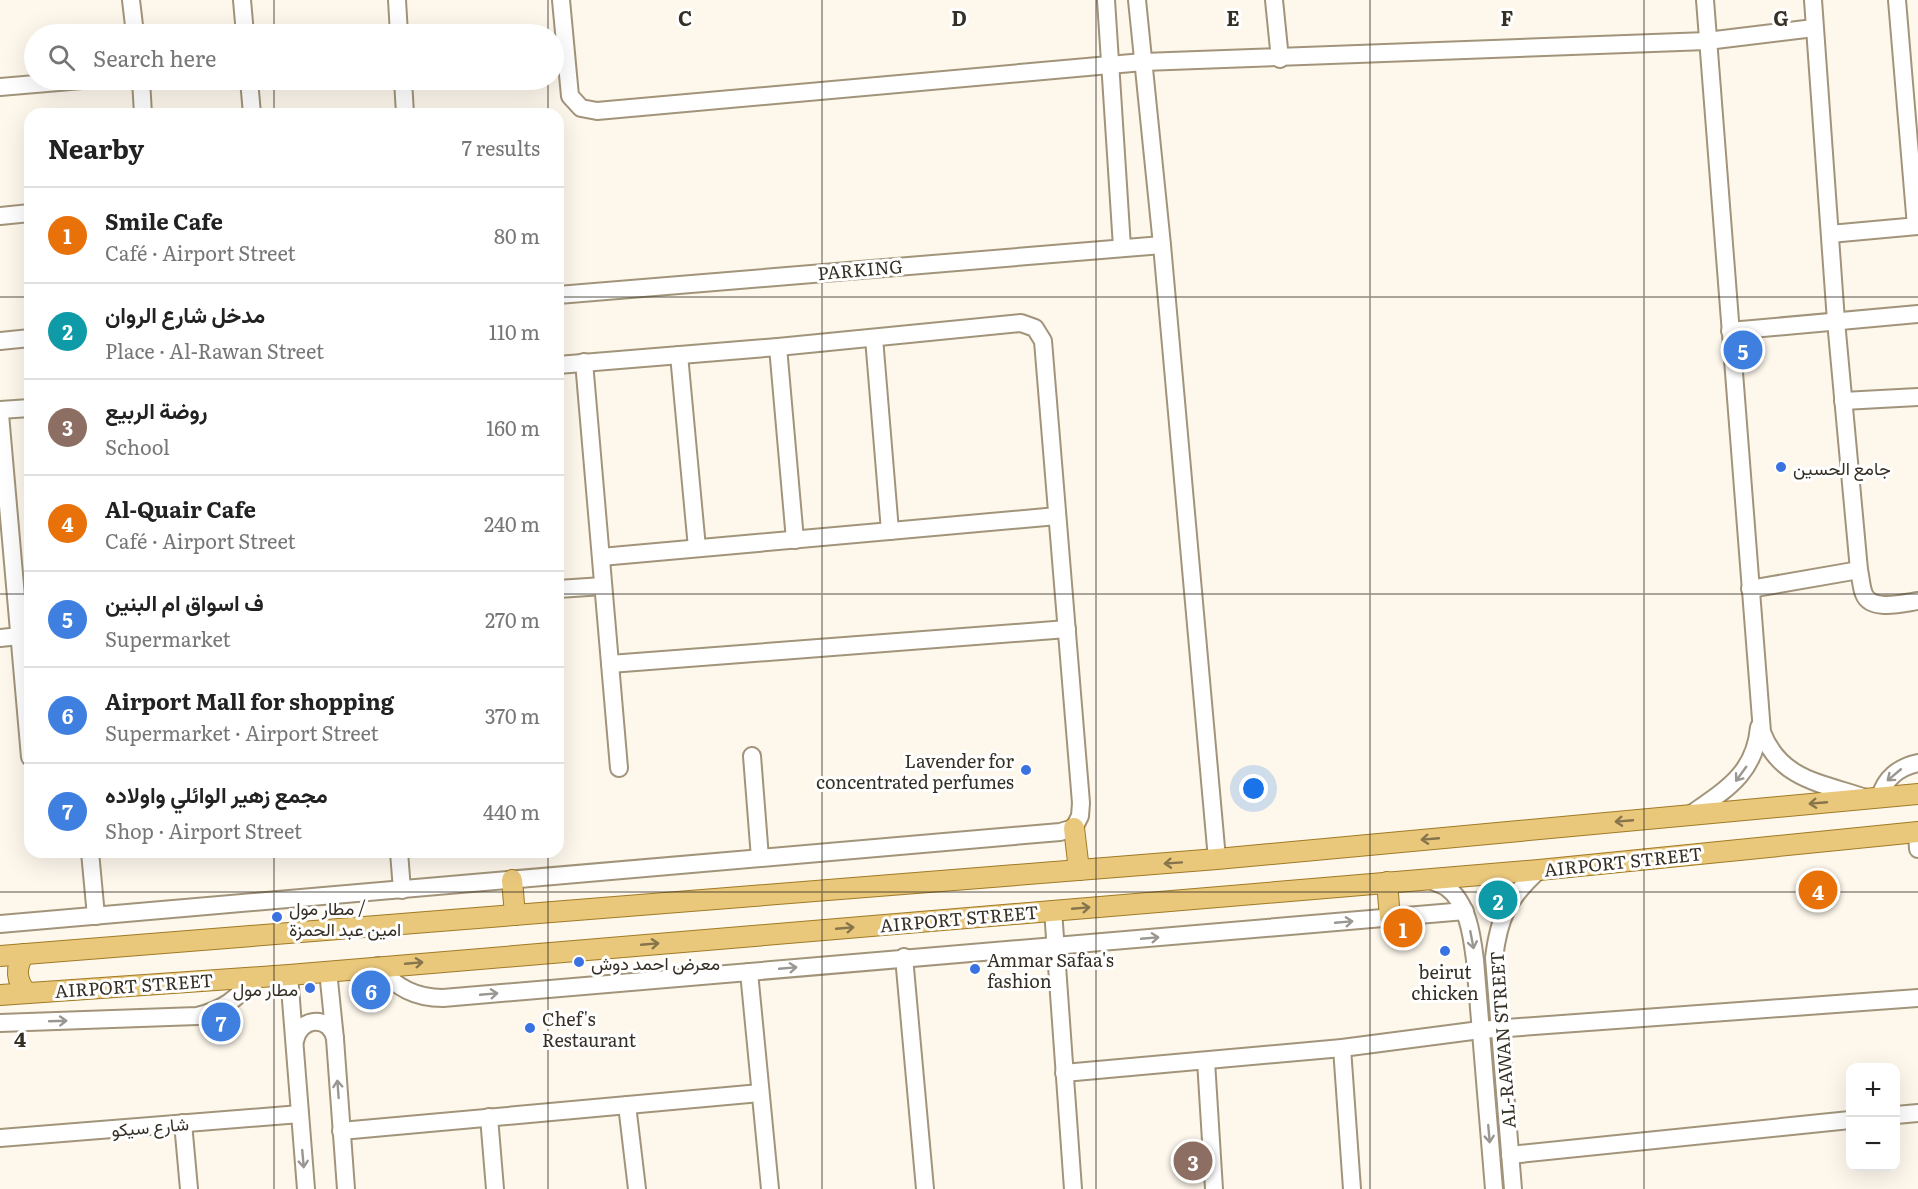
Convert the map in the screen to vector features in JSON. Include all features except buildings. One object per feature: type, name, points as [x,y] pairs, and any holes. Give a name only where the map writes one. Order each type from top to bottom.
[{"type":"main road","points":[[0,956],[1217,859],[1918,794]]},
{"type":"main road","points":[[1074,828],[1079,870]]},
{"type":"main road","name":"AIRPORT STREET","points":[[0,995],[289,975],[1918,837]]},
{"type":"main road","points":[[512,880],[514,915]]},
{"type":"main road","points":[[1387,882],[1390,918]]},
{"type":"main road","points":[[24,954],[17,967],[17,974],[27,993]]},
{"type":"street","points":[[131,0],[134,24]]},
{"type":"street","points":[[242,0],[244,24]]},
{"type":"street","points":[[397,0],[398,24]]},
{"type":"street","points":[[561,0],[563,24]]},
{"type":"street","points":[[1106,0],[1122,247]]},
{"type":"street","points":[[1137,0],[1162,245],[1217,859]]},
{"type":"street","points":[[1274,0],[1280,59]]},
{"type":"street","points":[[1705,0],[1762,732],[1772,753],[1789,770],[1799,776],[1874,798],[1892,775],[1905,767],[1918,763]]},
{"type":"street","points":[[1813,0],[1836,321],[1864,597],[1878,605],[1918,601]]},
{"type":"street","points":[[1830,234],[1917,226],[1897,0]]},
{"type":"street","points":[[564,32],[570,96],[581,108],[597,111],[1143,62],[1280,59],[1707,41],[1814,28]]},
{"type":"street","points":[[0,87],[24,85]]},
{"type":"street","points":[[142,90],[143,108]]},
{"type":"street","points":[[250,90],[251,108]]},
{"type":"street","points":[[403,90],[404,108]]},
{"type":"street","points":[[0,216],[24,214]]},
{"type":"street","name":"PARKING","points":[[564,294],[1162,245]]},
{"type":"street","points":[[1730,330],[1918,314]]},
{"type":"street","points":[[0,924],[1059,832],[1074,828],[1081,810],[1067,629],[1043,341],[1035,328],[1021,323],[778,347],[564,364]]},
{"type":"street","points":[[874,338],[890,531]]},
{"type":"street","points":[[0,341],[24,339]]},
{"type":"street","points":[[778,347],[795,540]]},
{"type":"street","points":[[679,355],[697,548]]},
{"type":"street","points":[[584,362],[619,768]]},
{"type":"street","points":[[1843,401],[1918,397]]},
{"type":"street","points":[[24,409],[0,412],[24,626]]},
{"type":"street","points":[[601,557],[1058,516]]},
{"type":"street","points":[[1750,589],[1860,570]]},
{"type":"street","points":[[564,589],[603,586]]},
{"type":"street","points":[[610,664],[1067,629]]},
{"type":"street","points":[[0,638],[24,635]]},
{"type":"street","points":[[1690,815],[1733,784],[1742,773],[1755,748],[1760,720]]},
{"type":"street","points":[[752,756],[760,858]]},
{"type":"street","points":[[91,858],[96,916]]},
{"type":"street","points":[[399,858],[402,890]]},
{"type":"street","name":"AL-RAWAN STREET","points":[[1513,1189],[1494,958],[1496,939],[1509,904],[1519,888],[1539,870]]},
{"type":"street","name":"AL-RAWAN STREET","points":[[1428,879],[1446,887],[1454,895],[1464,911],[1473,945],[1494,1189]]},
{"type":"street","points":[[1053,910],[1072,1189]]},
{"type":"street","points":[[378,966],[407,991],[418,996],[437,998],[1464,911]]},
{"type":"street","points":[[904,957],[925,1189]]},
{"type":"street","points":[[328,971],[346,1189]]},
{"type":"street","points":[[749,972],[770,1189]]},
{"type":"street","points":[[289,975],[306,1189]]},
{"type":"street","points":[[0,1023],[197,1016],[214,1012],[230,1003],[243,992],[254,977]]},
{"type":"street","points":[[1064,1073],[1342,1048],[1480,1030],[1918,998]]},
{"type":"street","points":[[295,1041],[300,1028],[311,1022],[325,1024],[334,1033],[335,1039]]},
{"type":"street","points":[[1342,1048],[1352,1189]]},
{"type":"street","points":[[1206,1061],[1214,1189]]},
{"type":"street","points":[[341,1131],[760,1093]]},
{"type":"street","points":[[627,1105],[637,1189]]},
{"type":"street","points":[[1900,1115],[1918,1113]]},
{"type":"street","name":"شارع سيكو","points":[[0,1138],[300,1114]]},
{"type":"street","points":[[489,1117],[495,1189]]},
{"type":"street","points":[[1510,1155],[1846,1120]]},
{"type":"street","points":[[183,1124],[189,1189]]},
{"type":"place","name":"ف اسواق ام البنين","points":[[1743,350]]},
{"type":"place","name":"جامع الحسين","points":[[1781,467]]},
{"type":"place","name":"Lavender for concentrated perfumes","points":[[1026,770]]},
{"type":"place","name":"Al-Quair Cafe","points":[[1818,890]]},
{"type":"place","name":"مدخل شارع الروان","points":[[1498,900]]},
{"type":"place","name":"مطار مول / امين عبد الحمزة","points":[[277,917]]},
{"type":"place","name":"Smile Cafe","points":[[1403,928]]},
{"type":"place","name":"beirut chicken","points":[[1445,951]]},
{"type":"place","name":"معرض احمد دوش","points":[[579,962]]},
{"type":"place","name":"Ammar Safaa's fashion","points":[[975,969]]},
{"type":"place","name":"مطار مول","points":[[310,988]]},
{"type":"place","name":"Airport Mall for shopping","points":[[371,990]]},
{"type":"place","name":"مجمع زهير الوائلي واولاده","points":[[221,1022]]},
{"type":"place","name":"Chef's Restaurant","points":[[530,1028]]},
{"type":"place","name":"روضة الربيع","points":[[1193,1161]]}]
